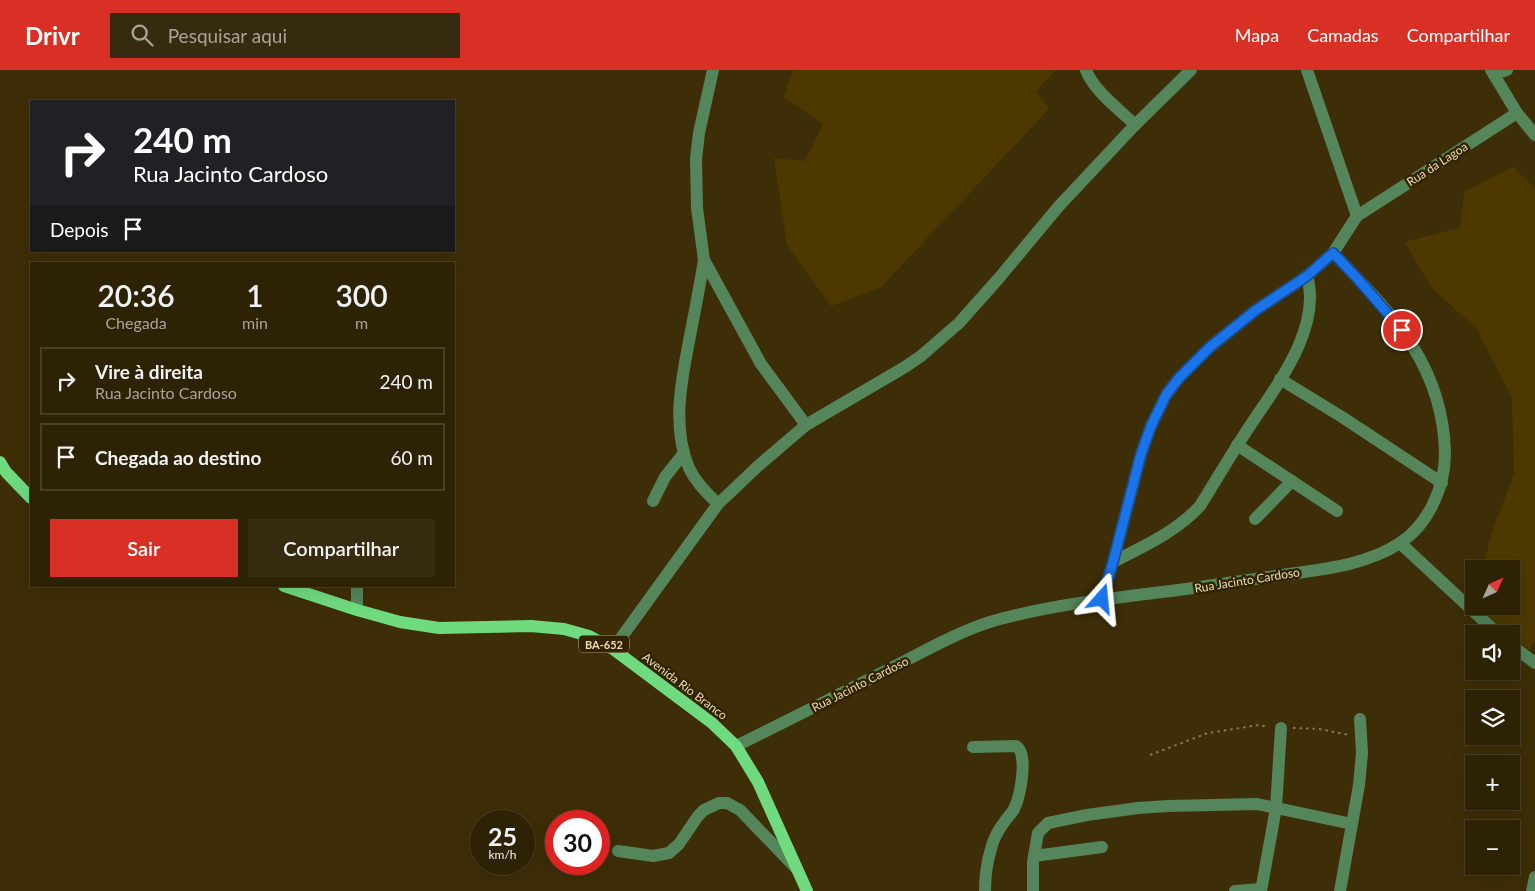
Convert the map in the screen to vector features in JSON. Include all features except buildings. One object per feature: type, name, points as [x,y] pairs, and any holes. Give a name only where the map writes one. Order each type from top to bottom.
[{"type":"main road","points":[[0,462],[6,472],[30,497]]},
{"type":"main road","name":"Avenida Rio Branco","points":[[287,587],[400,622],[439,628],[531,626],[564,629],[588,636],[613,649],[712,723],[736,746],[758,782],[807,891]]},
{"type":"street","points":[[713,70],[699,133],[696,159],[697,208],[704,260],[682,378],[680,436],[684,453],[694,478],[718,504]]},
{"type":"street","points":[[1086,70],[1091,81],[1100,92],[1135,125]]},
{"type":"street","points":[[613,649],[718,504],[806,425],[913,362],[959,323],[1058,206],[1190,70]]},
{"type":"street","points":[[1102,599],[1141,454],[1151,426],[1166,395],[1179,378],[1210,347],[1256,310],[1307,276],[1333,253],[1357,216],[1307,70]]},
{"type":"street","points":[[1507,70],[1493,72],[1535,136]]},
{"type":"street","name":"Rua da Lagoa","points":[[1357,216],[1518,112]]},
{"type":"street","name":"Rua Jacinto Cardoso","points":[[736,746],[935,646],[983,625],[1016,615],[1102,599],[1327,568],[1366,558],[1400,543],[1412,533],[1432,506],[1442,482],[1445,462],[1442,418],[1433,384],[1419,355],[1389,314],[1333,253]]},
{"type":"street","points":[[704,260],[757,357],[806,425]]},
{"type":"street","points":[[1113,562],[1159,539],[1189,519],[1200,506],[1299,346],[1310,313],[1311,294],[1307,276]]},
{"type":"street","points":[[1280,379],[1442,482]]},
{"type":"street","points":[[1237,446],[1337,511]]},
{"type":"street","points":[[654,501],[666,477],[684,453]]},
{"type":"street","points":[[1255,519],[1292,481]]},
{"type":"street","points":[[1400,543],[1488,625]]},
{"type":"street","points":[[357,587],[357,610]]},
{"type":"street","points":[[1520,652],[1535,663]]},
{"type":"street","points":[[1340,891],[1362,766],[1360,719]]},
{"type":"street","points":[[1235,891],[1261,890],[1276,808],[1281,728]]},
{"type":"street","points":[[973,747],[1016,746],[1023,754],[1023,768],[1018,800],[1000,828],[991,847],[986,871],[985,891]]},
{"type":"street","points":[[618,851],[653,856],[669,854],[679,844],[704,810],[719,803],[727,803],[740,810],[798,870]]},
{"type":"street","points":[[1034,891],[1034,856],[1038,832],[1044,826],[1054,821],[1108,812],[1168,806],[1244,803],[1352,824]]},
{"type":"street","points":[[1034,856],[1102,847]]},
{"type":"street","points":[[1532,891],[1535,877]]},
{"type":"path","points":[[1150,755],[1208,732],[1259,726],[1319,729],[1361,738]]},
{"type":"shaded area","points":[[793,70],[1056,70],[1036,91],[1049,109],[881,287],[831,306],[787,245],[774,158],[805,161],[823,124],[784,97]]},
{"type":"shaded area","points":[[1513,167],[1535,188],[1535,641],[1528,650],[1520,643],[1520,625],[1499,625],[1487,615],[1520,615],[1520,560],[1484,560],[1492,533],[1514,474],[1512,398],[1477,329],[1431,287],[1405,242],[1460,228],[1464,192]]},
{"type":"route","points":[[1102,599],[1141,454],[1151,426],[1166,395],[1179,378],[1210,347],[1256,310],[1307,276],[1333,253],[1402,330]]}]
